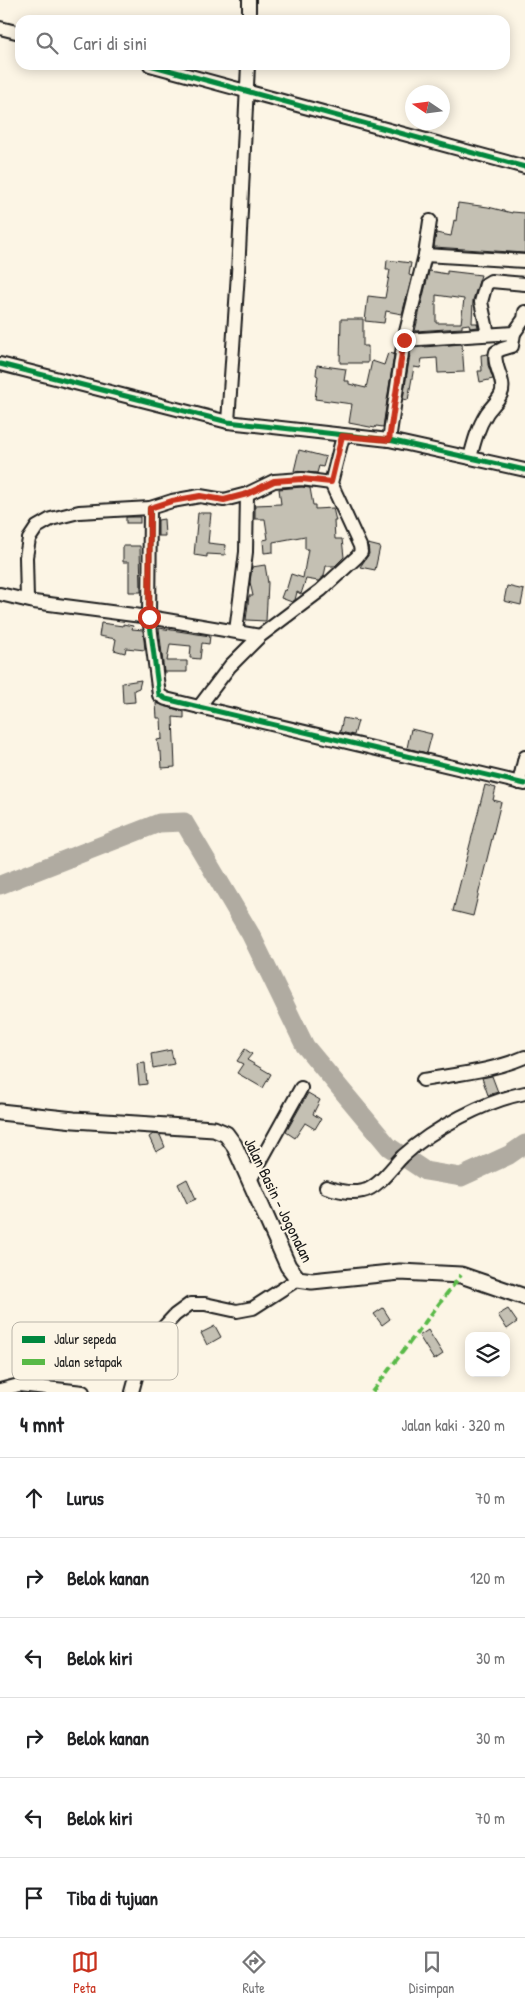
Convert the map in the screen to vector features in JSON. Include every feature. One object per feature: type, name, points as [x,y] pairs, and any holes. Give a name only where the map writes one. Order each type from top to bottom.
[{"type":"main road","name":"Jalan Basin - Jogonalan","points":[[0,1112],[74,1120],[214,1129],[226,1134],[234,1145],[288,1266],[298,1279],[312,1281],[400,1272],[461,1275],[525,1297]]},
{"type":"street","points":[[248,15],[249,0]]},
{"type":"street","points":[[0,28],[15,32]]},
{"type":"street","points":[[169,70],[525,167]]},
{"type":"street","points":[[228,422],[238,273],[248,70]]},
{"type":"street","points":[[389,440],[404,340],[425,255],[430,221]]},
{"type":"street","points":[[425,255],[525,261]]},
{"type":"street","points":[[488,334],[481,302],[486,284],[492,281],[525,284]]},
{"type":"street","points":[[470,458],[481,424],[502,394],[502,381],[496,363],[496,352],[502,348],[512,346],[514,333],[524,319],[525,312]]},
{"type":"street","points":[[404,340],[514,333]]},
{"type":"street","points":[[0,364],[228,422],[389,440],[525,470]]},
{"type":"street","points":[[199,708],[230,666],[260,636],[321,590],[360,552],[360,546],[331,482],[342,436]]},
{"type":"street","points":[[27,600],[26,557],[30,539],[37,527],[51,519],[79,512],[150,508],[172,501],[200,496],[224,500],[247,494],[274,481],[302,479],[331,482]]},
{"type":"street","points":[[236,632],[246,552],[247,494]]},
{"type":"street","points":[[150,508],[149,617],[159,695],[166,699],[199,708],[522,783],[525,757]]},
{"type":"street","points":[[0,594],[27,600],[149,617],[260,636]]},
{"type":"street","points":[[423,1080],[487,1068],[525,1058]]},
{"type":"street","points":[[250,1180],[301,1088]]},
{"type":"street","points":[[326,1187],[342,1192],[365,1191],[387,1174],[404,1155],[435,1132],[472,1110],[510,1096],[525,1093]]},
{"type":"street","points":[[168,1322],[190,1304],[206,1304],[237,1311],[253,1308],[298,1279]]},
{"type":"street","points":[[0,1390],[19,1386],[83,1392]]},
{"type":"building","points":[[458,203],[488,207],[512,213],[525,213],[525,253],[434,247],[436,233],[451,236],[454,220],[456,221]]},
{"type":"building","points":[[387,260],[411,263],[409,275],[412,276],[402,314],[386,311],[384,323],[365,321],[368,296],[385,298],[390,270],[386,270]]},
{"type":"building","points":[[429,271],[447,274],[447,271],[481,275],[473,300],[472,323],[477,323],[478,327],[470,328],[469,324],[462,325],[462,328],[415,331]],"holes":[[[436,295],[464,299],[461,323],[436,323]]]},
{"type":"building","points":[[341,319],[363,319],[363,346],[368,346],[368,363],[340,363]]},
{"type":"building","points":[[462,344],[464,372],[438,373],[437,358],[422,359],[420,368],[414,367],[408,400],[403,399],[411,348]]},
{"type":"building","points":[[388,353],[394,354],[383,427],[376,426],[375,428],[349,423],[352,404],[315,399],[318,376],[316,375],[317,365],[346,369],[344,381],[349,381],[349,384],[366,388],[372,361],[384,365]]},
{"type":"building","points":[[488,354],[488,365],[493,379],[480,382],[478,371],[482,371],[481,355]]},
{"type":"building","points":[[299,450],[326,457],[323,467],[319,466],[317,473],[294,471]]},
{"type":"building","points":[[310,488],[315,509],[333,508],[336,521],[334,521],[335,539],[342,539],[344,557],[335,566],[326,566],[324,576],[318,581],[306,579],[301,594],[297,592],[295,600],[292,602],[281,598],[284,590],[286,591],[291,574],[303,578],[308,549],[305,549],[305,536],[273,542],[273,552],[264,553],[263,540],[268,539],[265,519],[255,519],[255,505],[281,504],[279,489]]},
{"type":"building","points":[[198,513],[211,513],[208,543],[226,545],[225,555],[207,554],[207,557],[194,555]]},
{"type":"building","points":[[126,517],[140,517],[140,523],[126,523]]},
{"type":"building","points":[[164,519],[165,536],[158,536],[158,520]]},
{"type":"building","points":[[368,544],[380,547],[375,570],[360,567],[369,554]]},
{"type":"building","points":[[123,546],[140,546],[141,592],[129,592],[129,562],[123,562]]},
{"type":"building","points":[[265,565],[268,583],[266,621],[246,620],[249,596],[253,596],[250,582],[252,567]]},
{"type":"building","points":[[507,586],[524,590],[521,605],[504,601]]},
{"type":"building","points":[[101,623],[123,626],[123,624],[133,626],[132,629],[143,630],[145,650],[126,648],[125,653],[114,650],[116,639],[99,636]]},
{"type":"building","points":[[159,628],[210,636],[209,644],[202,643],[200,659],[190,658],[191,646],[170,644],[167,661],[187,661],[187,672],[164,672]]},
{"type":"building","points":[[141,680],[139,688],[134,690],[135,702],[123,703],[122,683]]},
{"type":"building","points":[[156,703],[184,712],[184,718],[173,717],[175,767],[162,768],[161,752],[159,752],[157,740],[162,739],[161,718],[157,718]]},
{"type":"building","points":[[343,718],[358,721],[354,735],[340,732]]},
{"type":"building","points":[[411,729],[432,734],[427,753],[407,748]]},
{"type":"building","points":[[485,785],[496,788],[493,800],[501,802],[473,916],[453,911]]},
{"type":"building","points":[[245,1049],[252,1054],[247,1060],[271,1074],[263,1088],[237,1073],[243,1064],[237,1061]]},
{"type":"building","points":[[171,1050],[174,1064],[153,1068],[151,1054]]},
{"type":"building","points":[[145,1063],[147,1084],[139,1085],[137,1064]]},
{"type":"building","points":[[492,1076],[498,1092],[488,1095],[482,1078]]},
{"type":"building","points":[[308,1093],[320,1100],[313,1114],[321,1119],[315,1129],[305,1123],[295,1138],[286,1132]]},
{"type":"building","points":[[153,1134],[160,1135],[165,1147],[156,1152],[149,1137]]},
{"type":"building","points":[[187,1179],[196,1199],[187,1203],[178,1184]]},
{"type":"building","points":[[383,1308],[390,1319],[382,1325],[374,1314]]},
{"type":"building","points":[[508,1309],[517,1322],[507,1329],[498,1315]]},
{"type":"building","points":[[215,1326],[221,1337],[207,1345],[201,1333]]},
{"type":"building","points":[[428,1330],[443,1354],[434,1360],[419,1336]]},
{"type":"waterway","points":[[0,885],[159,823],[184,822],[251,935],[305,1046],[389,1147],[425,1171],[461,1177],[509,1155],[525,1144]]},
{"type":"marked path","points":[[372,1392],[461,1275]]},
{"type":"cycle path","points":[[168,70],[525,167]]},
{"type":"cycle path","points":[[0,364],[228,422],[389,440],[525,470]]},
{"type":"cycle path","points":[[150,508],[149,617],[159,695],[166,699],[525,784]]},
{"type":"route","points":[[149,617],[150,508],[172,501],[200,496],[224,500],[247,494],[274,481],[302,479],[331,482],[342,436],[389,440],[404,340]]}]
